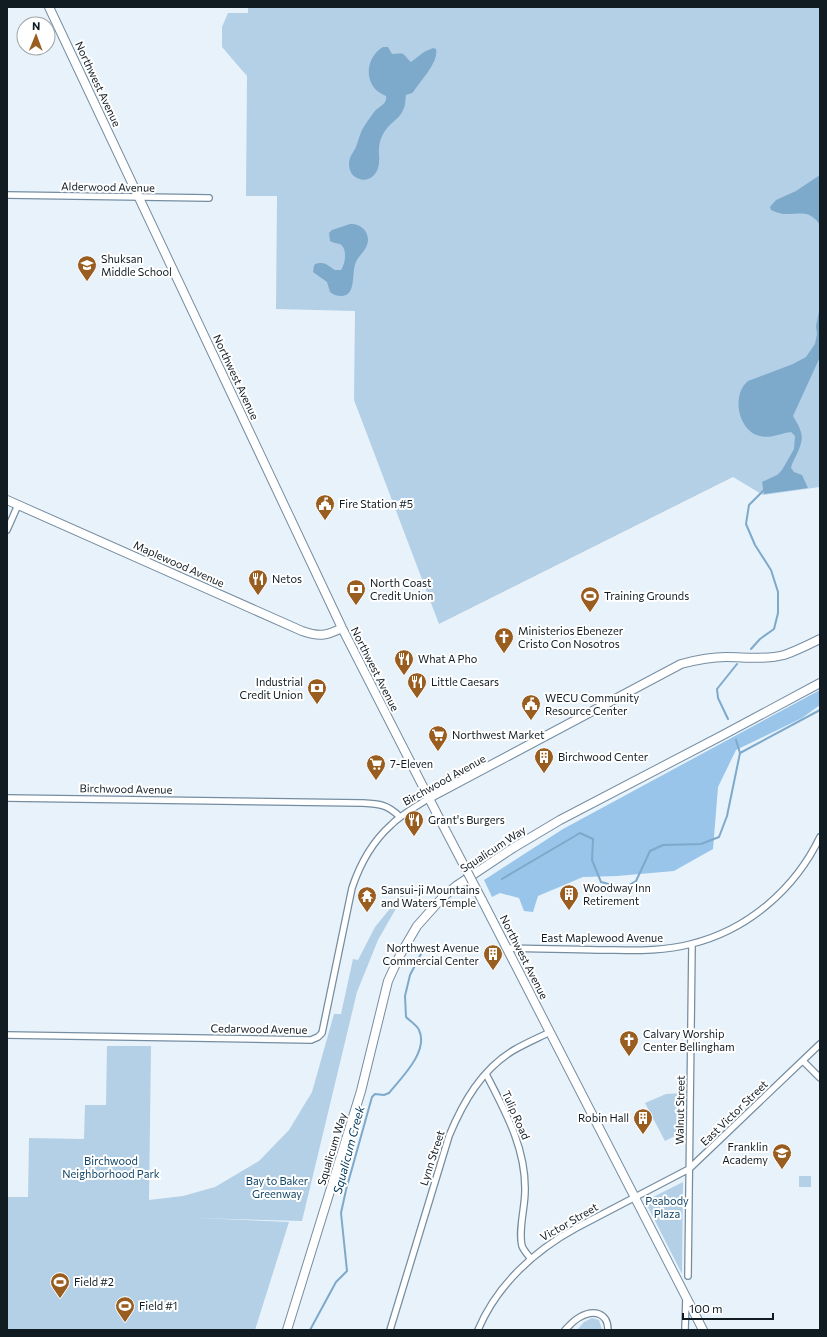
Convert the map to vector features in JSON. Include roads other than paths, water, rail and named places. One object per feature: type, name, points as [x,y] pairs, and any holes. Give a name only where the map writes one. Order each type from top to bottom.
[{"type":"street","name":"Northwest Avenue","points":[[50,7],[342,628],[703,1330]]},
{"type":"street","name":"Alderwood Avenue","points":[[7,196],[209,198]]},
{"type":"street","name":"Maplewood Avenue","points":[[7,500],[165,569],[302,632],[320,636],[328,635],[342,628]]},
{"type":"street","points":[[7,530],[18,505]]},
{"type":"street","name":"Birchwood Avenue","points":[[7,798],[361,803],[387,806],[400,817],[429,798],[680,664],[702,658],[757,658],[783,655],[805,647],[820,639]]},
{"type":"street","name":"Squalicum Way","points":[[288,1330],[362,1091],[388,981],[400,954],[417,926],[442,898],[456,886],[513,848],[560,820],[820,683]]},
{"type":"street","name":"Cedarwood Avenue","points":[[7,1035],[311,1040],[318,1037],[322,1033],[352,888],[364,858],[384,832],[400,817]]},
{"type":"street","name":"East Maplewood Avenue","points":[[507,948],[631,950],[675,948],[712,937],[730,930],[753,916],[786,888],[812,854],[820,837]]},
{"type":"street","name":"Walnut Street","points":[[688,1276],[692,944]]},
{"type":"street","name":"Lynn Street","points":[[390,1330],[449,1136],[461,1109],[477,1084],[510,1052],[550,1032]]},
{"type":"street","name":"East Victor Street","points":[[635,1197],[689,1170],[820,1044]]},
{"type":"street","points":[[803,1060],[820,1078]]},
{"type":"street","name":"Tulip Road","points":[[486,1074],[514,1130],[520,1148],[525,1189],[522,1246],[531,1259]]},
{"type":"street","name":"Victor Street","points":[[478,1330],[496,1297],[531,1259],[559,1237],[635,1197]]},
{"type":"street","points":[[685,1330],[686,1297]]},
{"type":"street","points":[[566,1330],[580,1317],[596,1313],[600,1314],[606,1320],[608,1330]]},
{"type":"waterway","points":[[751,649],[760,639],[774,629],[778,613],[778,592],[771,570],[755,545],[746,524],[749,505],[765,489]]},
{"type":"waterway","points":[[728,719],[718,698],[717,689],[737,664]]},
{"type":"waterway","name":"Squalicum Creek","points":[[502,879],[580,833],[593,839],[592,860],[601,882],[624,888],[636,881],[650,851],[663,845],[701,844],[719,837],[727,816],[740,753],[820,710]]},
{"type":"waterway","points":[[736,740],[740,753]]},
{"type":"waterway","name":"Squalicum Creek","points":[[310,1330],[336,1282],[347,1271],[341,1213],[372,1097],[375,1094],[384,1095],[389,1093],[413,1063],[420,1046],[421,1038],[419,1030],[406,1017],[405,996],[410,975],[423,950]]},
{"type":"place","name":"Shuksan Middle School","points":[[87,282]]},
{"type":"place","name":"Fire Station #5","points":[[325,521]]},
{"type":"place","name":"Netos","points":[[258,596]]},
{"type":"place","name":"North Coast Credit Union","points":[[356,606]]},
{"type":"place","name":"Training Grounds","points":[[590,613]]},
{"type":"place","name":"Ministerios Ebenezer Cristo Con Nosotros","points":[[504,654]]},
{"type":"place","name":"What A Pho","points":[[404,676]]},
{"type":"place","name":"Little Caesars","points":[[417,699]]},
{"type":"place","name":"Industrial Credit Union","points":[[317,705]]},
{"type":"place","name":"WECU Community Resource Center","points":[[531,721]]},
{"type":"place","name":"Northwest Market","points":[[438,752]]},
{"type":"place","name":"Birchwood Center","points":[[544,774]]},
{"type":"place","name":"7-Eleven","points":[[376,781]]},
{"type":"place","name":"Grant's Burgers","points":[[414,837]]},
{"type":"place","name":"Woodway Inn Retirement","points":[[569,911]]},
{"type":"place","name":"Sansui-ji Mountains and Waters Temple","points":[[367,913]]},
{"type":"place","name":"Northwest Avenue Commercial Center","points":[[493,971]]},
{"type":"place","name":"Calvary Worship Center Bellingham","points":[[629,1057]]},
{"type":"place","name":"Robin Hall","points":[[643,1135]]},
{"type":"place","name":"Franklin Academy","points":[[782,1170]]},
{"type":"place","name":"Field #2","points":[[60,1299]]},
{"type":"place","name":"Field #1","points":[[125,1323]]},
{"type":"park label","name":"Birchwood Neighborhood Park","points":[[111,1167]]},
{"type":"park label","name":"Bay to Baker Greenway","points":[[277,1187]]},
{"type":"park label","name":"Peabody Plaza","points":[[667,1207]]}]
